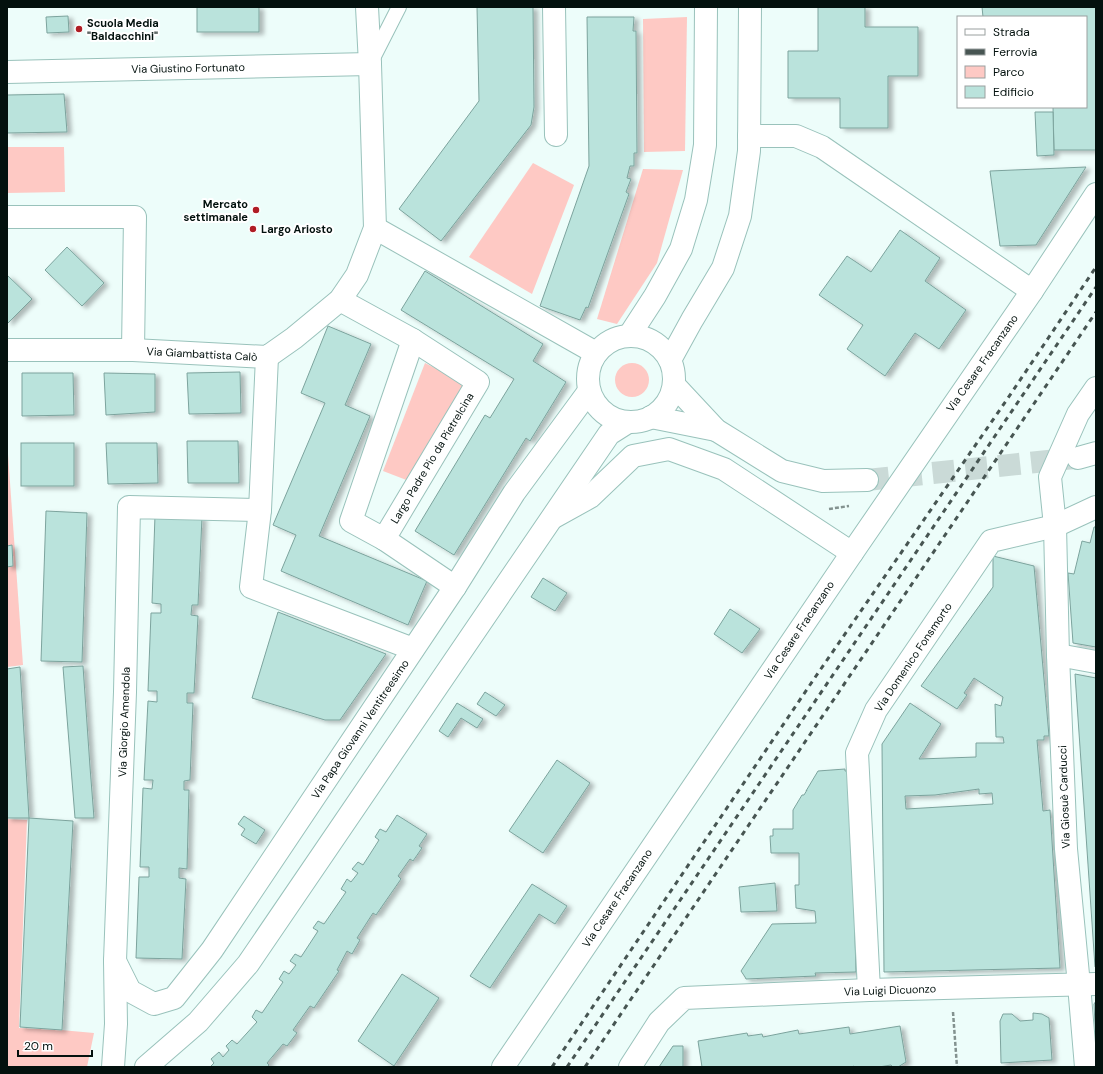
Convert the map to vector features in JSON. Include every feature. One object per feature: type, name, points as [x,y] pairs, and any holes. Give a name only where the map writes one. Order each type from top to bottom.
[{"type":"street","name":"Via Giambattista Calò","points":[[7,350],[133,350],[267,357],[294,338],[340,300],[357,275],[375,228],[370,64],[366,7]]},
{"type":"street","points":[[554,7],[556,135]]},
{"type":"street","points":[[629,336],[655,296],[681,249],[696,200],[705,145],[706,7]]},
{"type":"street","points":[[670,360],[723,268],[740,216],[749,151],[750,7]]},
{"type":"street","name":"Via Giustino Fortunato","points":[[7,72],[370,64]]},
{"type":"street","points":[[749,136],[796,136],[822,147],[1032,291]]},
{"type":"street","name":"Via Cesare Fracanzano","points":[[503,1067],[1032,291],[1096,194]]},
{"type":"street","points":[[7,217],[135,217],[133,350]]},
{"type":"street","points":[[375,228],[596,353]]},
{"type":"street","name":"Largo Padre Pio da Pietrelcina","points":[[340,300],[413,340],[478,382],[384,539]]},
{"type":"street","points":[[629,336],[642,337],[663,349],[670,360],[674,372],[674,385],[670,398],[662,409],[651,418],[640,422],[615,420],[604,413],[594,403],[589,391],[587,378],[590,365],[596,353],[605,344],[617,338],[629,336]]},
{"type":"street","points":[[413,340],[351,521],[384,539],[455,587]]},
{"type":"street","points":[[267,357],[260,510],[251,587],[413,649]]},
{"type":"street","points":[[674,385],[716,430],[782,471],[823,481],[867,480]]},
{"type":"street","name":"Via Giosuè Carducci","points":[[1086,1067],[1088,984],[1066,849],[1058,655],[1055,526],[1050,477],[1078,414],[1096,388]]},
{"type":"street","name":"Via Papa Giovanni Ventitreesimo","points":[[115,961],[130,991],[154,1004],[174,998],[212,950],[455,587],[514,493],[589,391]]},
{"type":"street","points":[[651,418],[716,430]]},
{"type":"street","points":[[146,1067],[198,1022],[248,964],[609,434],[628,422]]},
{"type":"street","points":[[552,518],[590,497],[633,456],[669,449],[724,469],[852,553]]},
{"type":"street","name":"Via Domenico Fonsmorto","points":[[869,990],[857,753],[876,710],[991,541],[1055,526],[1096,507]]},
{"type":"street","name":"Via Giorgio Amendola","points":[[113,1067],[116,1024],[115,961],[125,692],[129,508],[260,510]]},
{"type":"street","points":[[1058,655],[1096,662]]},
{"type":"street","name":"Via Luigi Dicuonzo","points":[[630,1067],[659,1022],[684,998],[869,990],[1088,984]]},
{"type":"lane","points":[[370,64],[399,7]]},
{"type":"path","points":[[828,510],[850,506]]},
{"type":"path","points":[[952,988],[957,1067]]},
{"type":"green space","points":[[687,17],[685,151],[644,152],[643,19]]},
{"type":"green space","points":[[7,147],[64,147],[65,192],[7,193]]},
{"type":"green space","points":[[533,163],[574,185],[532,294],[469,257]]},
{"type":"green space","points":[[643,169],[683,170],[657,263],[617,324],[597,319]]},
{"type":"green space","points":[[425,363],[467,384],[409,481],[383,471]]},
{"type":"green space","points":[[629,363],[635,363],[644,368],[648,374],[648,386],[644,392],[635,397],[629,397],[620,392],[615,383],[615,377],[620,368]]},
{"type":"green space","points":[[7,454],[23,665],[7,667]]},
{"type":"green space","points":[[7,819],[27,820],[19,1028],[94,1033],[87,1067],[7,1067]]},
{"type":"building","points":[[197,7],[259,7],[259,32],[197,32]]},
{"type":"building","points":[[477,7],[533,7],[534,107],[531,125],[441,241],[399,209],[479,101]]},
{"type":"building","points":[[818,7],[865,7],[865,27],[918,27],[918,76],[888,76],[888,128],[840,128],[840,98],[788,98],[788,51],[818,51]]},
{"type":"building","points":[[982,7],[1096,7],[1096,150],[1054,150],[1053,108],[1087,108],[1087,16],[983,16]]},
{"type":"building","points":[[68,16],[69,32],[47,33],[46,17]]},
{"type":"building","points":[[587,17],[634,17],[633,31],[636,31],[637,153],[634,153],[634,166],[630,166],[627,178],[631,179],[626,192],[629,194],[588,308],[586,307],[580,320],[540,306],[589,166]]},
{"type":"building","points":[[64,94],[67,132],[7,133],[7,95]]},
{"type":"building","points":[[1035,112],[1053,112],[1054,155],[1037,156]]},
{"type":"building","points":[[1086,167],[1036,245],[1000,246],[990,171]]},
{"type":"building","points":[[900,230],[940,258],[925,281],[966,310],[939,349],[915,333],[885,376],[847,349],[863,325],[819,295],[847,256],[871,272]]},
{"type":"building","points":[[67,247],[104,283],[82,306],[45,270]]},
{"type":"building","points":[[425,271],[543,344],[533,361],[566,382],[530,441],[526,438],[454,555],[415,531],[485,415],[490,418],[514,379],[401,310]]},
{"type":"building","points":[[7,275],[32,299],[8,323],[7,321]]},
{"type":"building","points":[[328,326],[371,344],[345,405],[370,416],[319,536],[427,581],[408,625],[281,571],[296,535],[273,525],[325,403],[301,393]]},
{"type":"building","points":[[240,372],[241,413],[189,414],[187,373]]},
{"type":"building","points":[[22,373],[73,373],[74,415],[22,416]]},
{"type":"building","points":[[104,373],[155,374],[155,412],[106,415]]},
{"type":"building","points":[[187,441],[238,441],[239,483],[188,483]]},
{"type":"building","points":[[21,443],[74,443],[74,486],[21,486]]},
{"type":"building","points":[[106,443],[157,443],[158,483],[108,484]]},
{"type":"building","points":[[46,511],[87,513],[82,662],[41,661]]},
{"type":"building","points":[[155,515],[202,517],[198,605],[192,605],[191,615],[198,616],[194,693],[187,693],[187,703],[193,703],[190,780],[184,781],[184,790],[189,790],[187,869],[179,868],[179,878],[186,879],[182,959],[136,958],[139,877],[149,877],[149,867],[140,867],[143,788],[152,789],[153,780],[144,780],[148,701],[157,702],[157,691],[148,691],[151,613],[161,613],[161,604],[152,603]]},
{"type":"building","points":[[1094,527],[1096,527],[1096,647],[1073,643],[1068,573],[1074,574],[1082,541],[1090,543]]},
{"type":"building","points":[[12,545],[13,566],[7,567],[7,546]]},
{"type":"building","points":[[993,556],[1034,566],[1049,736],[1044,736],[1044,740],[1037,740],[1043,811],[1050,810],[1060,968],[884,972],[882,744],[910,703],[941,724],[919,759],[976,757],[976,743],[1004,743],[1003,737],[996,737],[995,704],[1001,706],[1003,697],[974,678],[964,693],[967,695],[957,709],[921,686],[993,587]],"holes":[[[979,789],[979,794],[992,793],[993,804],[906,809],[905,796],[935,795]]]},
{"type":"building","points":[[543,578],[567,593],[555,611],[531,597]]},
{"type":"building","points":[[730,609],[760,629],[742,653],[714,634]]},
{"type":"building","points":[[278,612],[386,654],[340,720],[325,720],[252,698]]},
{"type":"building","points":[[83,666],[94,818],[75,818],[63,667]]},
{"type":"building","points":[[20,667],[29,818],[7,818],[7,669]]},
{"type":"building","points":[[1075,674],[1096,678],[1096,967],[1095,967]]},
{"type":"building","points":[[485,692],[505,705],[496,716],[477,704]]},
{"type":"building","points":[[457,703],[483,719],[477,728],[461,718],[448,737],[439,731]]},
{"type":"building","points":[[557,760],[590,783],[543,853],[509,831]]},
{"type":"building","points":[[845,769],[845,771],[850,771],[856,972],[815,973],[816,976],[746,979],[741,971],[772,924],[816,923],[815,911],[796,908],[795,885],[799,885],[799,853],[771,853],[770,836],[773,836],[773,829],[793,829],[793,810],[818,771]]},
{"type":"building","points":[[397,815],[427,834],[419,846],[422,848],[413,861],[410,859],[398,876],[401,879],[376,915],[373,913],[357,938],[360,940],[352,954],[347,951],[337,970],[339,971],[314,1008],[310,1006],[293,1030],[297,1033],[287,1046],[283,1044],[267,1063],[269,1065],[267,1067],[210,1067],[214,1063],[211,1059],[219,1052],[223,1057],[229,1050],[226,1046],[232,1040],[237,1044],[257,1022],[252,1017],[256,1010],[262,1013],[283,982],[279,979],[284,971],[289,974],[296,965],[290,961],[295,954],[301,957],[318,931],[313,928],[318,921],[324,924],[346,892],[341,889],[347,879],[351,882],[358,873],[352,869],[358,862],[363,865],[379,840],[375,837],[380,829],[386,832]]},
{"type":"building","points":[[244,816],[265,830],[256,844],[241,835],[245,829],[238,824]]},
{"type":"building","points":[[29,818],[73,821],[62,1030],[20,1027]]},
{"type":"building","points":[[775,883],[777,911],[741,912],[739,887]]},
{"type":"building","points":[[532,884],[567,906],[555,924],[539,914],[490,988],[470,976]]},
{"type":"building","points":[[402,974],[439,998],[394,1066],[358,1041]]},
{"type":"building","points":[[1096,1001],[1096,1045],[1094,1004]]},
{"type":"building","points":[[1033,1013],[1042,1014],[1049,1018],[1052,1060],[1001,1063],[1000,1021],[1003,1014],[1012,1014],[1020,1021],[1033,1020]]},
{"type":"building","points":[[900,1026],[906,1062],[898,1067],[893,1067],[891,1065],[879,1067],[702,1067],[698,1041],[747,1033],[748,1036],[762,1034],[763,1037],[798,1030],[799,1034],[849,1027],[850,1034]]},
{"type":"building","points":[[673,1046],[683,1046],[683,1067],[659,1067]]},
{"type":"tunnel","points":[[867,480],[1075,458]]},
{"type":"railway","points":[[552,1067],[816,676],[1008,398],[1096,267]]},
{"type":"railway","points":[[567,1067],[1096,287]]},
{"type":"railway","points":[[585,1067],[1096,312]]},
{"type":"place","name":"Scuola Media \"Baldacchini\"","points":[[79,29]]},
{"type":"place","name":"Mercato settimanale","points":[[256,210]]},
{"type":"place","name":"Largo Ariosto","points":[[253,229]]}]
